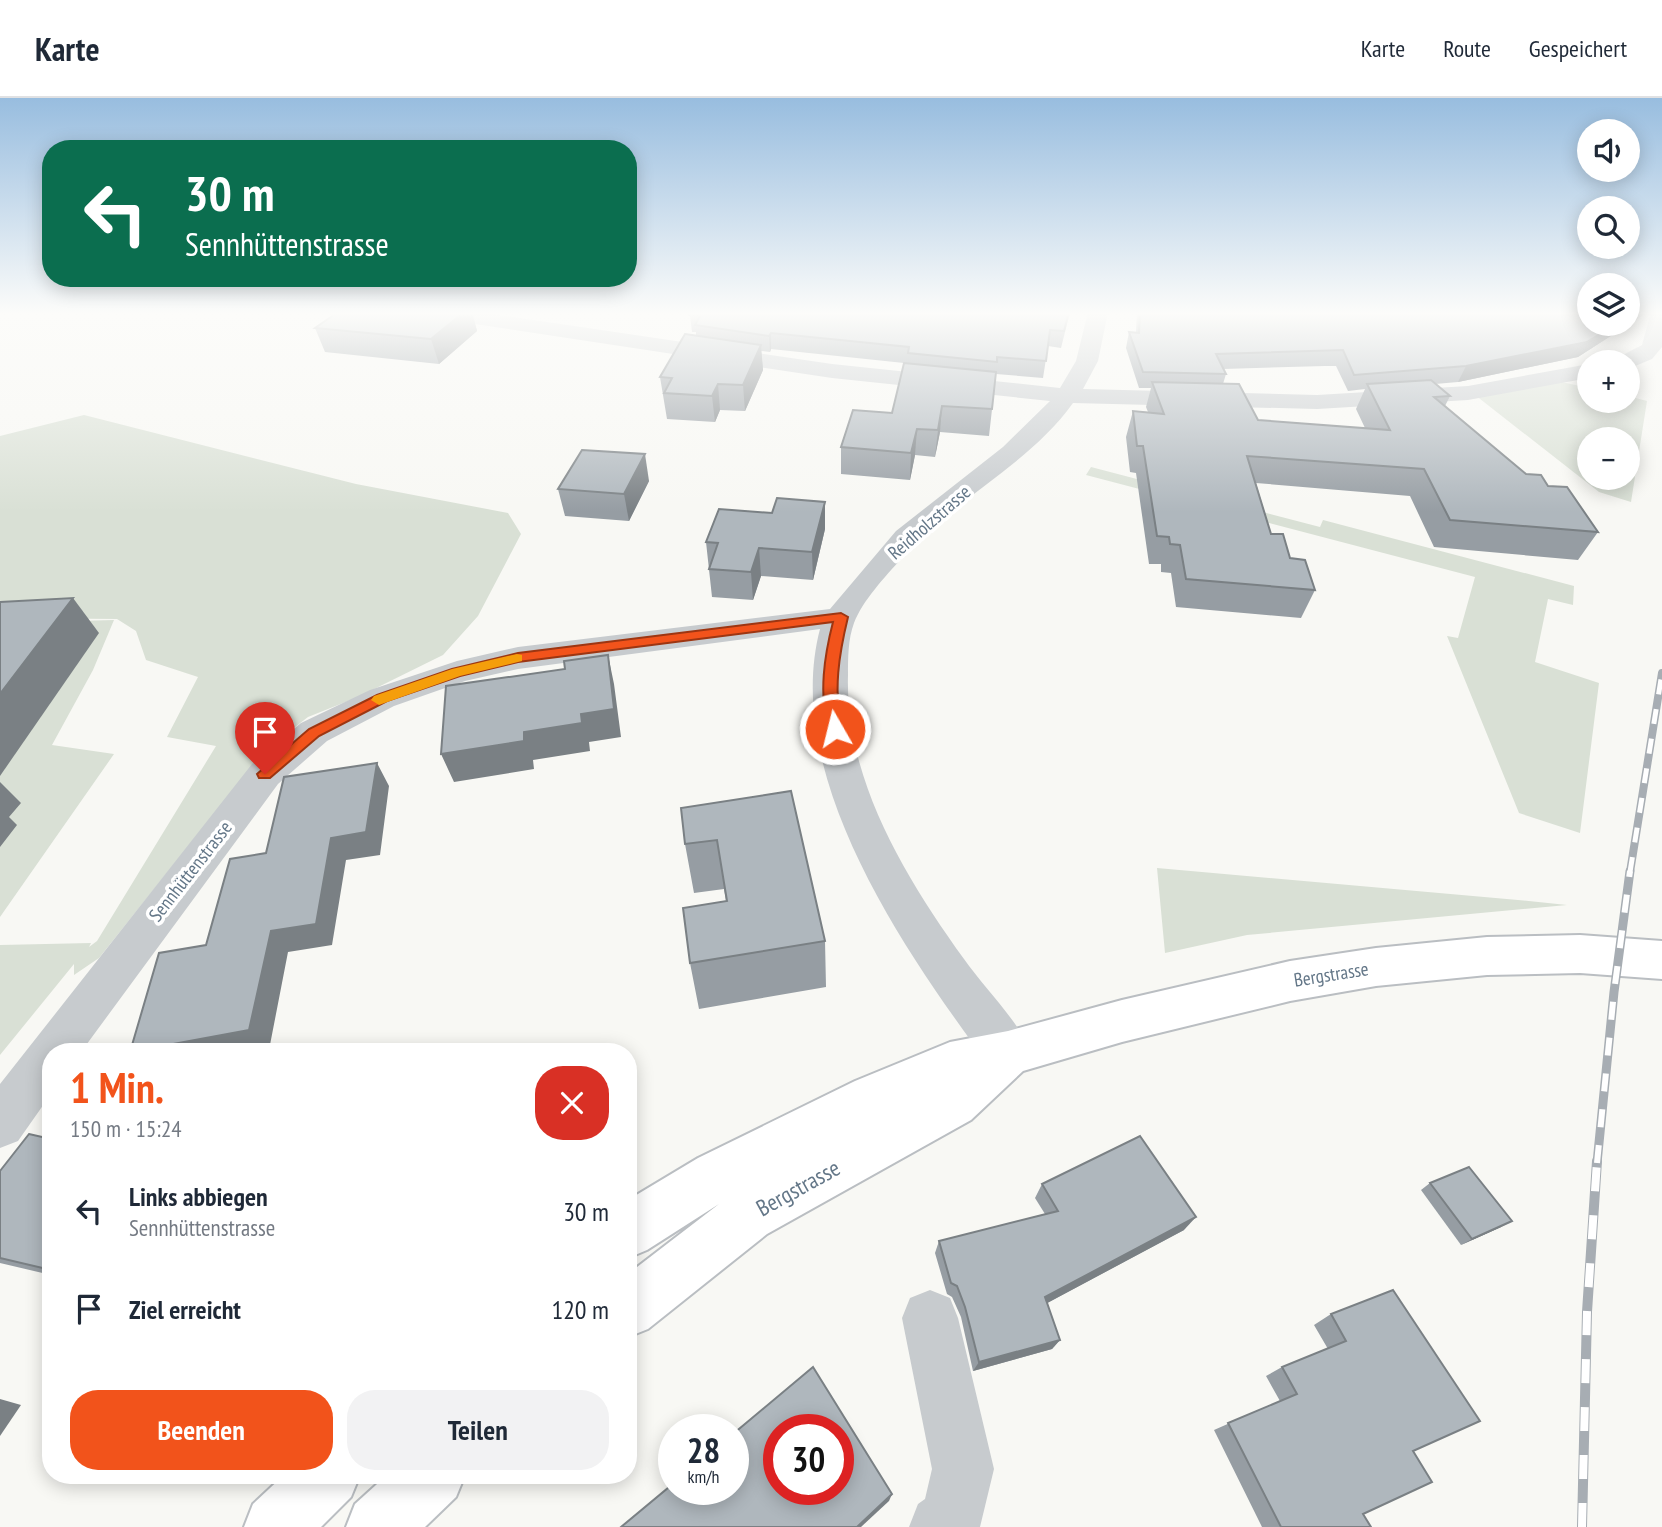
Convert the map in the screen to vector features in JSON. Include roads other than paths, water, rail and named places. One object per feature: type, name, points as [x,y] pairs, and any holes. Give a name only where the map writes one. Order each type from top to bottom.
[{"type":"main road","name":"Bergstrasse","points":[[637,1225],[716,1176],[872,1098],[950,1065],[1290,981],[1376,967],[1486,956],[1580,954],[1662,960]]},
{"type":"main road","name":"Bergstrasse","points":[[637,1302],[748,1215],[954,1103],[970,1091],[1008,1052]]},
{"type":"main road","points":[[276,1527],[320,1484]]},
{"type":"main road","points":[[377,1527],[424,1484]]},
{"type":"street","points":[[905,379],[1069,396],[1317,402],[1468,393],[1547,379]]},
{"type":"street","name":"Reidholzstrasse","points":[[1008,1052],[961,992],[915,925],[873,848],[846,772],[830,707],[832,651],[841,617],[882,562],[912,531],[1026,442],[1069,396],[1079,379]]},
{"type":"street","name":"Sennhüttenstrasse","points":[[60,1043],[265,774],[314,733],[382,698],[457,672],[518,658],[841,617]]},
{"type":"street","name":"Sennhüttenstrasse","points":[[0,1124],[42,1067]]},
{"type":"street","points":[[930,1318],[963,1469],[952,1518],[942,1527]]},
{"type":"railway","points":[[1630,872],[1662,673]]},
{"type":"railway","points":[[1597,1163],[1614,992],[1630,871]]},
{"type":"railway","points":[[1582,1527],[1587,1312],[1597,1161]]}]
